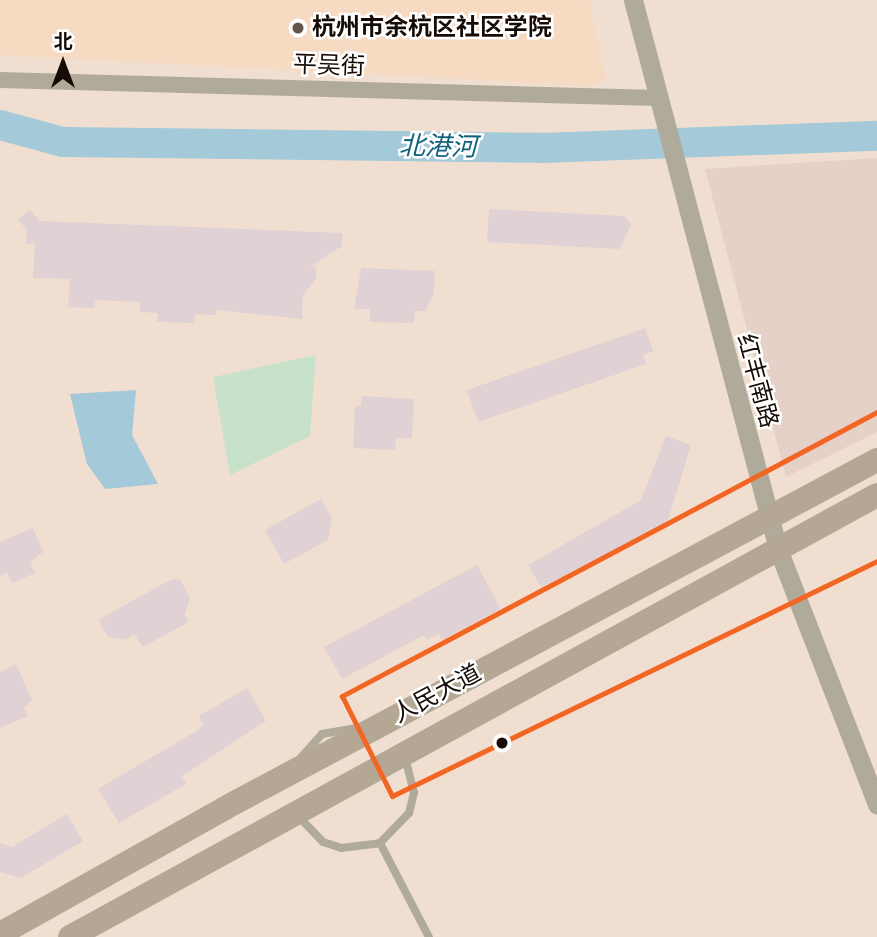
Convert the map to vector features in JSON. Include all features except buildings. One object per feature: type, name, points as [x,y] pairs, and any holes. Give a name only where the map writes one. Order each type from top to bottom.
[{"type":"main road","name":"人民大道","points":[[0,934],[292,772],[877,460]]},
{"type":"main road","name":"人民大道","points":[[70,937],[877,495]]},
{"type":"street","name":"红丰南路","points":[[633,0],[778,550],[877,804]]},
{"type":"street","name":"平吴街","points":[[0,80],[657,99]]},
{"type":"lane","points":[[292,772],[300,754],[322,734],[352,726],[372,729]]},
{"type":"lane","points":[[296,813],[323,842],[361,848],[380,843],[409,813],[413,773],[404,754]]},
{"type":"lane","points":[[380,843],[429,937]]},
{"type":"shaded area","name":"杭州市余杭区社区学院","points":[[0,0],[589,0],[606,79],[592,86],[0,55]]},
{"type":"shaded area","points":[[877,158],[877,432],[786,477],[705,169]]},
{"type":"green space","points":[[316,355],[310,436],[230,475],[213,377]]},
{"type":"water","points":[[136,390],[132,435],[158,484],[105,489],[87,464],[70,394]]},
{"type":"waterway","name":"北港河","points":[[0,125],[63,142],[542,148],[877,136]]},
{"type":"transit line","points":[[877,412],[342,696],[392,796],[877,561]]},
{"type":"place","name":"杭州市余杭区社区学院","points":[[298,28]]}]
